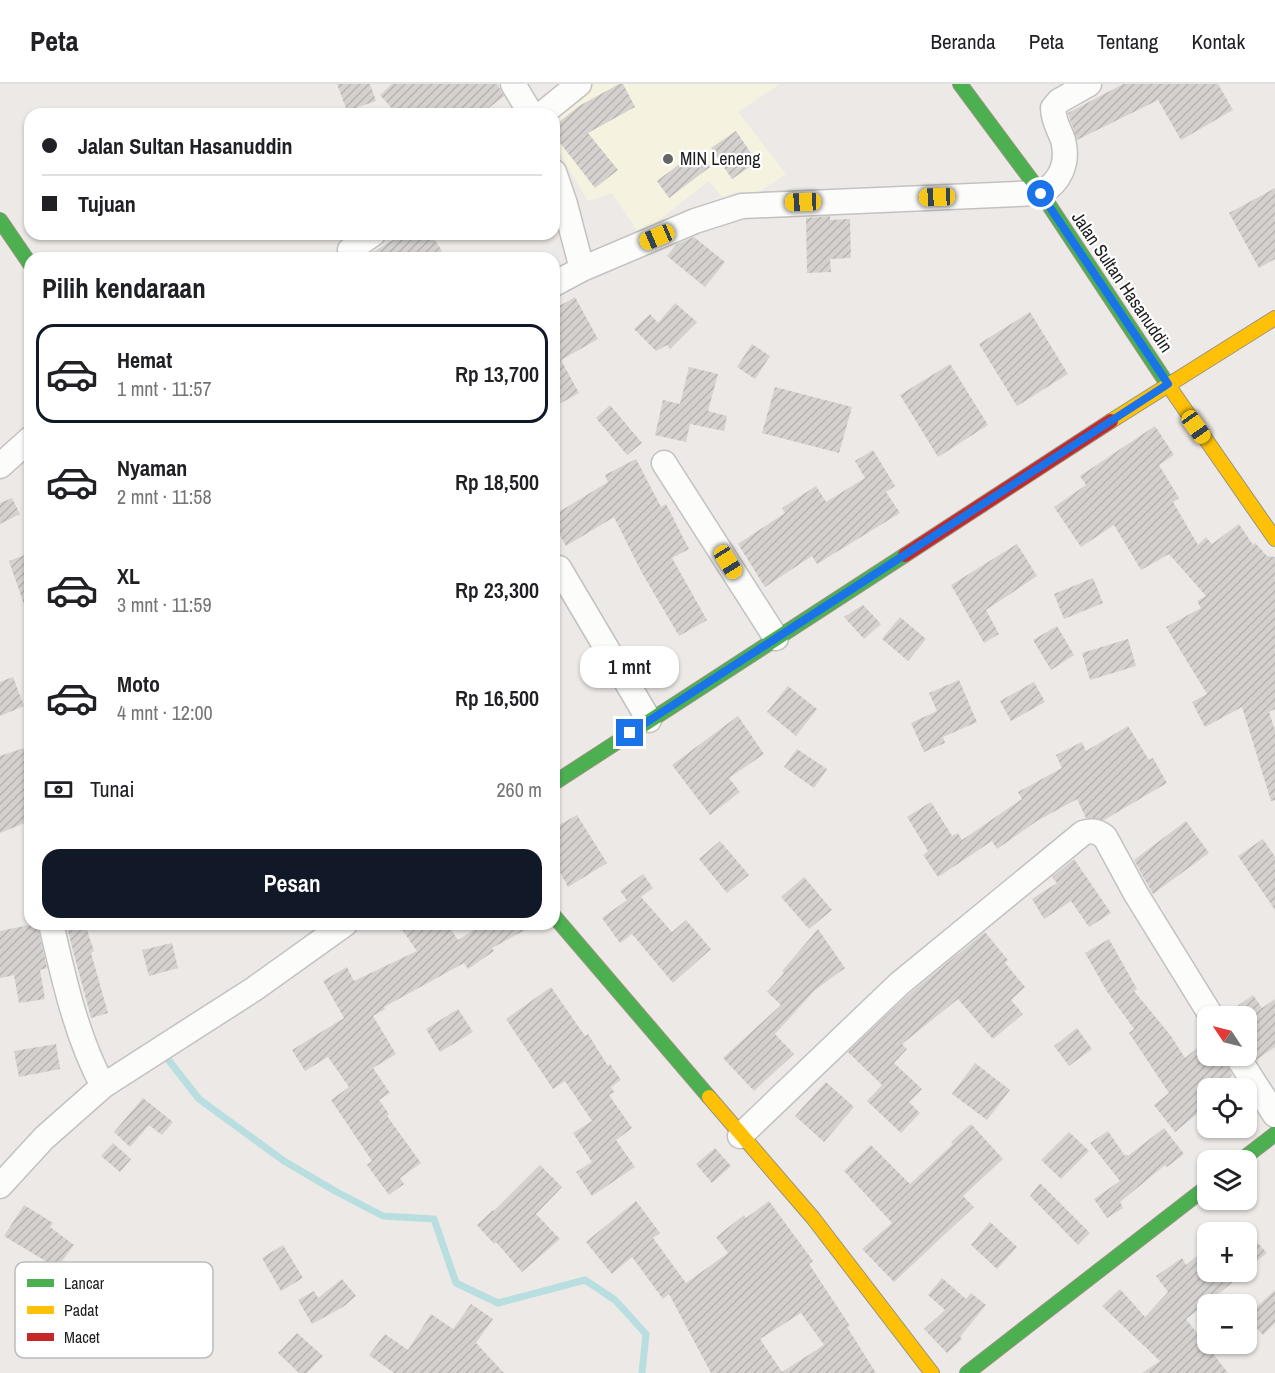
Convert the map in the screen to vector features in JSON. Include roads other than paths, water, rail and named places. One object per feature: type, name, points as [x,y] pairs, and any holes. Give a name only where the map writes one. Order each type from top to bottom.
[{"type":"street","points":[[513,84],[527,108]]},
{"type":"street","points":[[549,108],[579,84]]},
{"type":"street","name":"Jalan Sultan Hasanuddin","points":[[960,84],[1041,194],[1275,539]]},
{"type":"street","points":[[560,281],[582,269],[695,221],[742,206],[1041,194],[1056,182],[1065,157],[1063,141],[1053,108],[1059,101],[1089,84]]},
{"type":"street","points":[[560,189],[582,269]]},
{"type":"street","points":[[0,220],[24,255]]},
{"type":"street","points":[[350,250],[364,240]]},
{"type":"street","points":[[560,779],[1168,384],[1275,318]]},
{"type":"street","points":[[0,466],[24,444]]},
{"type":"street","points":[[664,463],[776,638]]},
{"type":"street","points":[[560,570],[649,720]]},
{"type":"street","points":[[740,1136],[899,984],[1083,833],[1090,831],[1105,837],[1136,894],[1205,1006]]},
{"type":"street","points":[[560,923],[740,1136],[813,1218],[932,1373]]},
{"type":"street","points":[[53,930],[82,1039],[91,1064],[103,1086]]},
{"type":"street","points":[[0,1186],[44,1138],[103,1086],[254,989],[337,930]]},
{"type":"street","points":[[1243,1066],[1275,1115]]},
{"type":"street","points":[[1254,1150],[1275,1134]]},
{"type":"street","points":[[967,1373],[1197,1195]]},
{"type":"waterway","points":[[163,1053],[199,1099],[284,1161],[383,1216],[434,1219],[456,1283],[498,1303],[585,1280],[615,1300],[646,1334],[642,1373]]},
{"type":"place","name":"MIN Leneng","points":[[668,159]]}]
